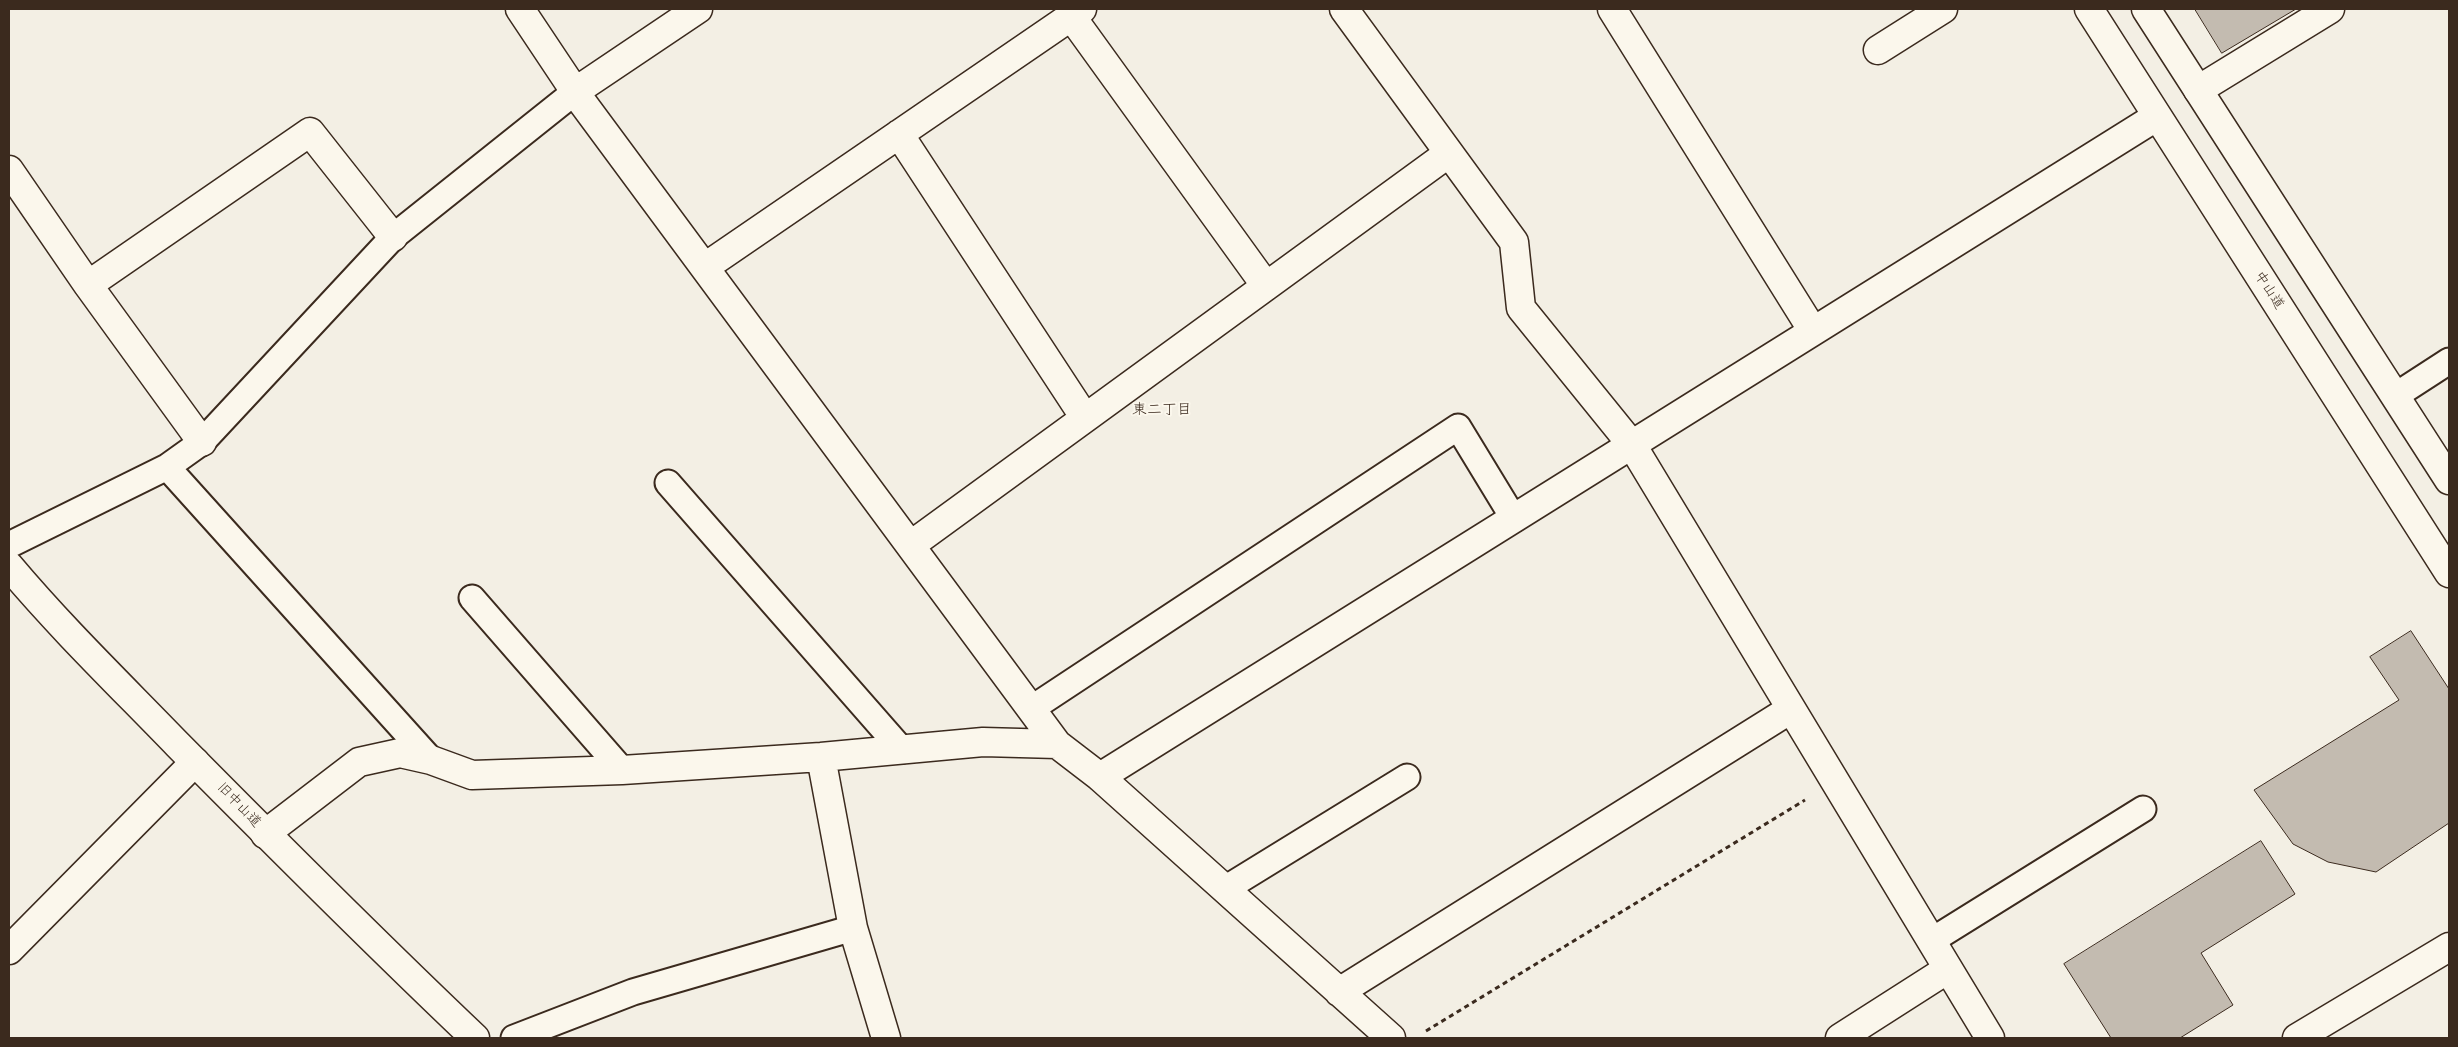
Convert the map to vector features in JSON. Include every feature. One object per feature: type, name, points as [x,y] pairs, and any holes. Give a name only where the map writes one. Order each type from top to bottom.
[{"type":"main road","points":[[520,9],[576,91],[1057,744],[1100,778],[1391,1038]]},
{"type":"main road","points":[[576,91],[698,9]]},
{"type":"main road","points":[[1344,9],[1514,242],[1521,308],[1632,445],[1990,1038]]},
{"type":"main road","points":[[1612,9],[1813,331]]},
{"type":"main road","points":[[1878,50],[1943,9]]},
{"type":"main road","name":"中山道","points":[[2089,9],[2156,117],[2449,573]]},
{"type":"main road","points":[[2146,9],[2449,480]]},
{"type":"main road","points":[[2198,90],[2330,9]]},
{"type":"main road","points":[[705,267],[1077,13],[1266,286]]},
{"type":"main road","points":[[1100,778],[2156,117]]},
{"type":"main road","points":[[88,285],[310,132],[393,237]]},
{"type":"main road","points":[[899,134],[1085,418]]},
{"type":"main road","points":[[910,545],[1449,153]]},
{"type":"main road","points":[[9,170],[88,285],[202,442]]},
{"type":"main road","name":"旧中山道","points":[[9,566],[44,607],[342,912],[475,1038]]},
{"type":"main road","points":[[1339,992],[1791,709]]},
{"type":"main road","points":[[265,834],[359,762],[400,753],[431,760],[472,775],[622,770],[821,757],[983,742],[1057,744]]},
{"type":"main road","points":[[821,757],[853,928],[886,1038]]},
{"type":"main road","points":[[9,950],[195,762]]},
{"type":"main road","points":[[2297,1038],[2449,947]]},
{"type":"main road","points":[[1840,1038],[1948,969]]},
{"type":"lane","points":[[9,545],[167,468],[202,442],[393,237],[576,91]]},
{"type":"lane","points":[[2395,396],[2449,361]]},
{"type":"lane","points":[[1031,709],[1458,427],[1514,519]]},
{"type":"lane","points":[[167,468],[431,760]]},
{"type":"lane","points":[[668,484],[902,750]]},
{"type":"lane","points":[[472,598],[622,770]]},
{"type":"lane","points":[[1225,889],[1407,778]]},
{"type":"lane","points":[[1931,941],[2143,809]]},
{"type":"lane","points":[[514,1038],[633,992],[853,928]]},
{"type":"path","points":[[1423,1033],[1835,782]]},
{"type":"building","points":[[2195,9],[2296,9],[2222,53]]},
{"type":"building","points":[[2411,631],[2449,689],[2449,823],[2376,872],[2328,862],[2293,844],[2254,790],[2399,700],[2370,657]]},
{"type":"building","points":[[2261,841],[2295,894],[2201,953],[2233,1005],[2180,1038],[2111,1038],[2064,964]]},
{"type":"district","name":"東二丁目","points":[[1162,411]]}]
